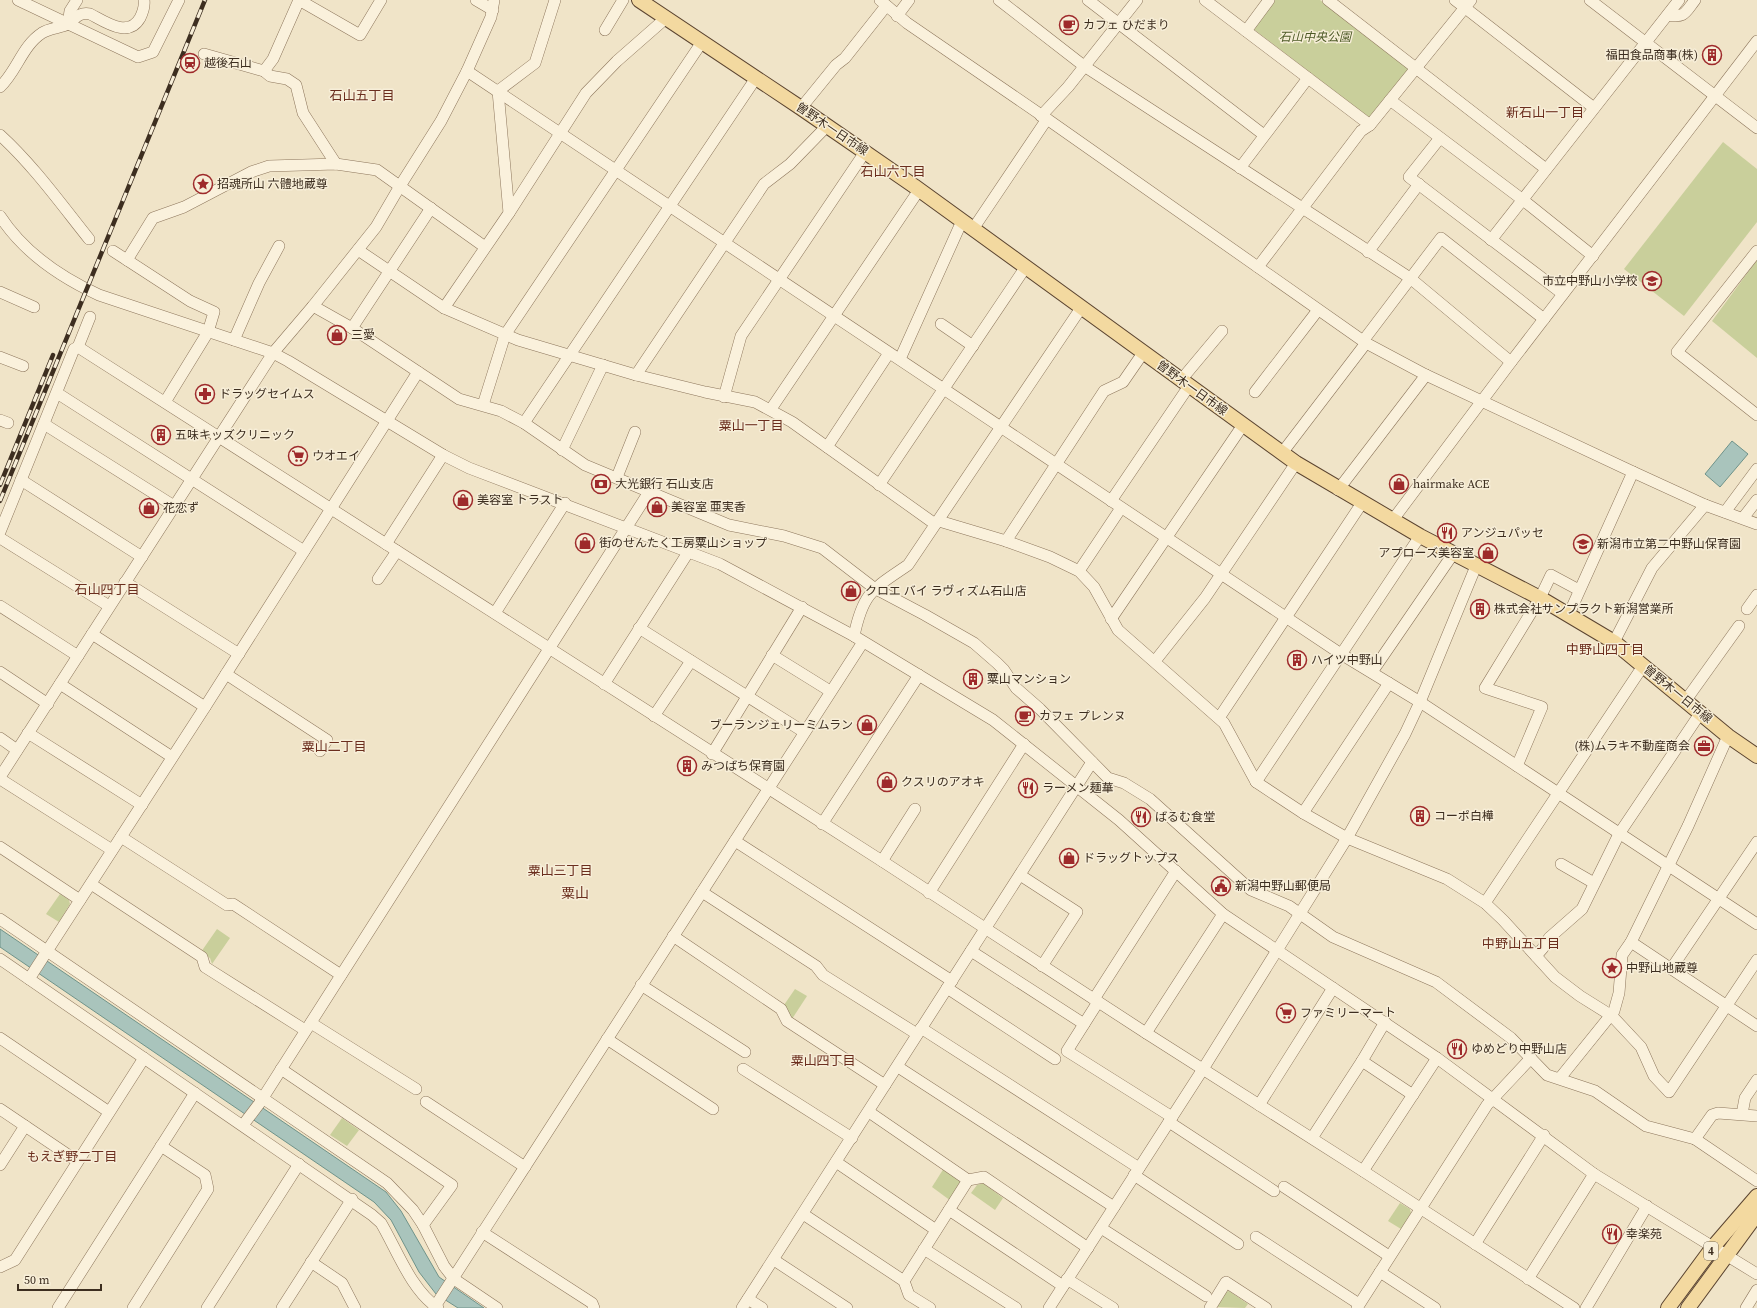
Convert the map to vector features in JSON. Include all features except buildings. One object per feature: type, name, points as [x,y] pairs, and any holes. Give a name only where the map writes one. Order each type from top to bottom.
[{"type":"main road","name":"曽野木一日市線","points":[[639,0],[801,108],[919,190],[1296,463],[1338,490],[1392,521],[1540,598],[1614,642],[1701,712],[1728,736],[1757,756]]},
{"type":"main road","name":"4","points":[[1668,1308],[1713,1247],[1752,1204],[1757,1196]]},
{"type":"main road","name":"4","points":[[1688,1308],[1757,1214]]},
{"type":"street","points":[[18,0],[138,57],[153,52],[179,0]]},
{"type":"street","points":[[68,24],[70,11],[77,0]]},
{"type":"street","points":[[82,0],[85,9],[90,14],[120,29],[131,27],[138,22],[144,10],[144,0]]},
{"type":"street","points":[[264,71],[273,59],[300,0],[360,35],[381,0]]},
{"type":"street","points":[[112,850],[0,778],[109,606],[273,353],[313,306],[376,227],[400,186],[442,121],[467,71],[493,5],[476,0]]},
{"type":"street","points":[[498,91],[535,63],[555,0]]},
{"type":"street","points":[[606,30],[623,0]]},
{"type":"street","points":[[897,16],[909,0]]},
{"type":"street","points":[[999,0],[1084,66],[1410,278],[1511,362]]},
{"type":"street","points":[[1088,0],[1264,135]]},
{"type":"street","points":[[900,360],[968,225],[1044,118],[1137,0]]},
{"type":"street","points":[[1206,0],[1370,125]]},
{"type":"street","points":[[1328,0],[1546,169]]},
{"type":"street","points":[[1455,0],[1468,4],[1594,108]]},
{"type":"street","points":[[1590,0],[1757,128]]},
{"type":"street","points":[[1491,240],[1679,0]]},
{"type":"street","points":[[1246,31],[1264,2]]},
{"type":"street","points":[[801,108],[836,65],[845,58],[883,3],[897,16],[1364,342],[1426,375],[1633,472],[1705,505],[1757,524]]},
{"type":"street","points":[[1668,15],[1679,17],[1683,15],[1693,3]]},
{"type":"street","points":[[1258,267],[1361,130],[1370,125],[1468,4]]},
{"type":"street","points":[[0,87],[10,78],[28,46],[43,32],[68,24],[79,14],[90,14]]},
{"type":"street","points":[[444,308],[509,213],[586,93],[601,76],[666,18]]},
{"type":"street","points":[[1392,521],[1483,402],[1511,362],[1716,97],[1757,41]]},
{"type":"street","points":[[483,405],[505,335],[615,169],[702,42]]},
{"type":"street","points":[[204,54],[264,71],[270,76],[287,79],[296,85],[303,113],[336,164]]},
{"type":"street","points":[[467,71],[1341,654],[1420,702],[1757,924]]},
{"type":"street","points":[[524,423],[756,78]]},
{"type":"street","points":[[1240,168],[1308,78]]},
{"type":"street","points":[[498,91],[509,213]]},
{"type":"street","points":[[1390,100],[1523,200],[1593,256]]},
{"type":"street","points":[[636,375],[764,184],[790,164],[827,126]]},
{"type":"street","points":[[0,135],[10,144],[89,238]]},
{"type":"street","points":[[1440,138],[1409,177],[1563,294]]},
{"type":"street","points":[[0,150],[10,144]]},
{"type":"street","points":[[724,397],[741,336],[865,152]]},
{"type":"street","points":[[128,260],[153,218],[184,207],[251,172],[269,166],[336,164],[377,170],[485,246]]},
{"type":"street","points":[[1368,252],[1419,184]]},
{"type":"street","points":[[771,409],[919,190]]},
{"type":"street","points":[[352,328],[431,208]]},
{"type":"street","points":[[0,216],[15,236],[30,250],[70,281],[99,295],[273,353],[317,376],[443,455],[501,481],[566,503],[689,551],[735,571],[802,607],[919,675],[993,720],[1077,785],[1223,914],[1437,1058],[1544,1135],[1594,1174],[1757,1274]]},
{"type":"street","points":[[1282,453],[1441,238],[1544,319]]},
{"type":"street","points":[[234,340],[259,283],[279,246]]},
{"type":"street","points":[[358,250],[444,308],[505,335],[636,375],[724,397],[755,402],[771,409],[879,485],[937,523],[1006,540],[1050,557],[1079,571],[1094,588],[1118,630],[1224,722],[1256,782],[1303,813],[1347,838],[1447,879],[1484,903],[1503,920],[1555,977],[1580,996],[1612,1016],[1641,1047],[1654,1076],[1669,1092],[1757,960]]},
{"type":"street","points":[[1757,250],[1677,352],[1757,415]]},
{"type":"street","points":[[113,251],[190,301],[214,312],[208,332],[165,402]]},
{"type":"street","points":[[879,485],[1025,268]]},
{"type":"street","points":[[0,292],[34,307]]},
{"type":"street","points":[[313,306],[352,328],[458,399],[501,411],[524,423],[585,465],[617,477],[729,525],[784,536],[822,548],[874,588],[925,614],[974,643],[1000,666],[1016,688],[1040,709],[1108,778],[1124,783],[1150,799],[1251,890],[1290,906],[1333,937],[1436,982],[1511,1038],[1548,1075],[1595,1091],[1646,1126],[1695,1139],[1757,1181]]},
{"type":"street","points":[[0,959],[31,975],[144,1058],[195,1093],[245,1121],[299,1164],[352,1199],[381,1223],[418,1290],[428,1302],[437,1305],[482,1232],[735,841],[830,691],[858,639],[859,613],[874,588],[908,565],[1081,308]]},
{"type":"street","points":[[1255,392],[1318,310]]},
{"type":"street","points":[[0,532],[74,349],[78,347],[90,317]]},
{"type":"street","points":[[941,324],[973,346]]},
{"type":"street","points":[[1110,501],[1185,383],[1222,331]]},
{"type":"street","points":[[78,347],[219,436],[397,552],[495,613],[712,754],[882,861],[1042,966],[1364,1171],[1420,1209],[1574,1308]]},
{"type":"street","points":[[827,447],[889,353]]},
{"type":"street","points":[[1006,540],[1104,391],[1123,382],[1144,353]]},
{"type":"street","points":[[0,357],[23,366]]},
{"type":"street","points":[[562,450],[603,365]]},
{"type":"street","points":[[31,975],[205,707],[418,372]]},
{"type":"street","points":[[1338,490],[1426,375]]},
{"type":"street","points":[[57,393],[304,551]]},
{"type":"street","points":[[44,424],[174,506]]},
{"type":"street","points":[[1111,619],[1243,424]]},
{"type":"street","points":[[617,477],[635,432]]},
{"type":"street","points":[[386,544],[443,455]]},
{"type":"street","points":[[1155,661],[1205,598],[1296,463]]},
{"type":"street","points":[[1725,512],[1757,469]]},
{"type":"street","points":[[1569,614],[1633,472]]},
{"type":"street","points":[[21,480],[142,557]]},
{"type":"street","points":[[245,1121],[260,1101],[341,975],[649,492]]},
{"type":"street","points":[[1743,518],[1757,500]]},
{"type":"street","points":[[495,613],[566,503]]},
{"type":"street","points":[[1219,718],[1362,503]]},
{"type":"street","points":[[1614,642],[1652,568],[1705,505]]},
{"type":"street","points":[[1079,571],[1121,508]]},
{"type":"street","points":[[1256,782],[1420,536]]},
{"type":"street","points":[[0,538],[109,606]]},
{"type":"street","points":[[604,684],[689,551]]},
{"type":"street","points":[[378,579],[397,552]]},
{"type":"street","points":[[1372,672],[1453,554]]},
{"type":"street","points":[[1049,1308],[1203,1069],[1278,950],[1299,912],[1347,838],[1405,734],[1420,702],[1476,566]]},
{"type":"street","points":[[1517,766],[1542,707],[1485,688],[1540,598],[1551,575],[1579,590]]},
{"type":"street","points":[[125,582],[239,654]]},
{"type":"street","points":[[1747,609],[1757,595]]},
{"type":"street","points":[[0,606],[78,656]]},
{"type":"street","points":[[712,754],[802,607]]},
{"type":"street","points":[[1686,700],[1739,626]]},
{"type":"street","points":[[639,628],[804,732]]},
{"type":"street","points":[[92,634],[205,707]]},
{"type":"street","points":[[772,655],[830,691]]},
{"type":"street","points":[[654,716],[691,661]]},
{"type":"street","points":[[1484,903],[1643,666]]},
{"type":"street","points":[[0,672],[48,704]]},
{"type":"street","points":[[226,674],[327,740],[320,751]]},
{"type":"street","points":[[822,824],[919,675]]},
{"type":"street","points":[[1303,813],[1388,683]]},
{"type":"street","points":[[60,684],[172,757]]},
{"type":"street","points":[[1536,956],[1549,938],[1582,908],[1619,834],[1701,712]]},
{"type":"street","points":[[28,733],[142,805]]},
{"type":"street","points":[[1560,1078],[1612,1016],[1618,994],[1622,955],[1631,942],[1688,826],[1728,736]]},
{"type":"street","points":[[0,738],[18,750]]},
{"type":"street","points":[[930,893],[1024,744]]},
{"type":"street","points":[[762,1308],[745,1303],[898,1067],[919,1031],[1092,762]]},
{"type":"street","points":[[882,861],[915,809]]},
{"type":"street","points":[[121,836],[227,905],[233,904],[341,975]]},
{"type":"street","points":[[735,841],[949,985],[1055,1059]]},
{"type":"street","points":[[1672,969],[1757,842]]},
{"type":"street","points":[[0,847],[80,900]]},
{"type":"street","points":[[1561,864],[1594,883]]},
{"type":"street","points":[[1176,871],[1096,1000],[1084,1024],[1067,1051],[1274,1192]]},
{"type":"street","points":[[1020,875],[1077,912],[1042,966]]},
{"type":"street","points":[[91,884],[202,957],[205,967],[416,1089]]},
{"type":"street","points":[[702,892],[816,966],[823,975],[919,1031],[1137,1172],[1238,1244]]},
{"type":"street","points":[[1146,1033],[1223,914]]},
{"type":"street","points":[[0,919],[45,954],[260,1101],[387,1183],[405,1201],[423,1225],[452,1282],[497,1308]]},
{"type":"street","points":[[673,936],[781,1009],[787,1021],[885,1085]]},
{"type":"street","points":[[1631,942],[1757,1026]]},
{"type":"street","points":[[971,951],[1084,1024]]},
{"type":"street","points":[[641,985],[745,1052]]},
{"type":"street","points":[[1259,1105],[1333,988]]},
{"type":"street","points":[[1312,1138],[1362,1061],[1385,1022]]},
{"type":"street","points":[[0,1038],[109,1112]]},
{"type":"street","points":[[607,1039],[713,1109]]},
{"type":"street","points":[[0,1267],[15,1260],[77,1160],[144,1058]]},
{"type":"street","points":[[1364,1171],[1437,1058]]},
{"type":"street","points":[[1256,1237],[1358,1306],[1492,1097],[1531,1058]]},
{"type":"street","points":[[1362,1061],[1413,1095]]},
{"type":"street","points":[[898,1067],[1114,1207]]},
{"type":"street","points":[[280,1069],[452,1185],[423,1225]]},
{"type":"street","points":[[743,1069],[852,1138]]},
{"type":"street","points":[[1742,1114],[1745,1098],[1757,1080]]},
{"type":"street","points":[[58,1308],[195,1093]]},
{"type":"street","points":[[426,1102],[525,1166]]},
{"type":"street","points":[[0,1109],[77,1160]]},
{"type":"street","points":[[869,1112],[968,1180],[984,1177],[1088,1248]]},
{"type":"street","points":[[1695,1139],[1712,1116],[1718,1113],[1757,1116]]},
{"type":"street","points":[[0,1165],[25,1126]]},
{"type":"street","points":[[1475,1244],[1544,1135]]},
{"type":"street","points":[[133,1308],[208,1189],[205,1175],[161,1146]]},
{"type":"street","points":[[836,1162],[936,1230]]},
{"type":"street","points":[[207,1308],[299,1164]]},
{"type":"street","points":[[1528,1279],[1594,1174]]},
{"type":"street","points":[[904,1281],[968,1180]]},
{"type":"street","points":[[1284,1187],[1390,1256]]},
{"type":"street","points":[[282,1308],[352,1199]]},
{"type":"street","points":[[1586,1308],[1647,1206]]},
{"type":"street","points":[[949,1210],[1065,1283],[1113,1308]]},
{"type":"street","points":[[803,1214],[904,1281],[909,1295],[930,1308]]},
{"type":"street","points":[[1101,1228],[1206,1296]]},
{"type":"street","points":[[482,1232],[592,1303],[594,1308]]},
{"type":"street","points":[[924,1249],[1016,1308]]},
{"type":"street","points":[[774,1260],[846,1308]]},
{"type":"street","points":[[311,1262],[342,1283],[355,1308]]},
{"type":"street","points":[[1380,1272],[1435,1308]]},
{"type":"street","points":[[1210,1308],[1226,1282],[1266,1308]]},
{"type":"street","points":[[1746,1308],[1757,1290]]},
{"type":"green space","name":"石山中央公園","points":[[1274,0],[1320,0],[1409,69],[1371,119],[1252,28]]},
{"type":"green space","points":[[1723,142],[1757,169],[1757,222],[1684,316],[1624,269]]},
{"type":"green space","points":[[1757,260],[1757,358],[1712,321]]},
{"type":"green space","points":[[60,894],[69,900],[70,904],[59,922],[46,914]]},
{"type":"green space","points":[[217,929],[230,938],[212,964],[210,958],[201,952]]},
{"type":"green space","points":[[795,989],[807,996],[792,1019],[784,1005]]},
{"type":"green space","points":[[342,1118],[359,1130],[347,1146],[330,1135]]},
{"type":"green space","points":[[944,1168],[965,1181],[951,1201],[932,1187]]},
{"type":"green space","points":[[983,1183],[1003,1198],[995,1210],[971,1193],[977,1185]]},
{"type":"green space","points":[[1400,1203],[1410,1209],[1411,1213],[1401,1229],[1388,1221]]},
{"type":"green space","points":[[1229,1291],[1248,1304],[1245,1308],[1216,1307],[1225,1292]]},
{"type":"water","points":[[1732,441],[1748,454],[1720,487],[1705,474]]},
{"type":"water","points":[[0,929],[386,1192],[401,1211],[439,1277],[484,1308],[458,1308],[436,1294],[419,1272],[391,1220],[374,1202],[0,947]]},
{"type":"railway","points":[[0,501],[205,0]]},
{"type":"railway","points":[[0,485],[53,355]]},
{"type":"place","name":"カフェ ひだまり","points":[[1069,25]]},
{"type":"place","name":"福田食品商事(株)","points":[[1712,55]]},
{"type":"place","name":"越後石山","points":[[190,63]]},
{"type":"place","name":"招魂所山 六體地蔵尊","points":[[203,184]]},
{"type":"place","name":"市立中野山小学校","points":[[1652,281]]},
{"type":"place","name":"三愛","points":[[337,335]]},
{"type":"place","name":"ドラッグセイムス","points":[[205,394]]},
{"type":"place","name":"五味キッズクリニック","points":[[161,435]]},
{"type":"place","name":"ウオエイ","points":[[298,456]]},
{"type":"place","name":"大光銀行 石山支店","points":[[601,484]]},
{"type":"place","name":"hairmake ACE","points":[[1399,484]]},
{"type":"place","name":"美容室 トラスト","points":[[463,500]]},
{"type":"place","name":"美容室 亜実香","points":[[657,507]]},
{"type":"place","name":"花恋ず","points":[[149,508]]},
{"type":"place","name":"アンジュパッセ","points":[[1447,533]]},
{"type":"place","name":"街のせんたく工房粟山ショップ","points":[[585,543]]},
{"type":"place","name":"新潟市立第二中野山保育園","points":[[1583,544]]},
{"type":"place","name":"アプローズ美容室","points":[[1488,553]]},
{"type":"place","name":"クロエ バイ ラヴィズム石山店","points":[[851,591]]},
{"type":"place","name":"株式会社サンプラクト新潟営業所","points":[[1480,609]]},
{"type":"place","name":"ハイツ中野山","points":[[1297,660]]},
{"type":"place","name":"粟山マンション","points":[[973,679]]},
{"type":"place","name":"カフェ プレンヌ","points":[[1025,716]]},
{"type":"place","name":"ブーランジェリーミムラン","points":[[867,725]]},
{"type":"place","name":"(株)ムラキ不動産商会","points":[[1704,746]]},
{"type":"place","name":"みつばち保育園","points":[[687,766]]},
{"type":"place","name":"クスリのアオキ","points":[[887,782]]},
{"type":"place","name":"ラーメン麺華","points":[[1028,788]]},
{"type":"place","name":"コーポ白樺","points":[[1420,816]]},
{"type":"place","name":"ばるむ食堂","points":[[1141,817]]},
{"type":"place","name":"ドラッグトップス","points":[[1069,858]]},
{"type":"place","name":"新潟中野山郵便局","points":[[1221,886]]},
{"type":"place","name":"中野山地蔵尊","points":[[1612,968]]},
{"type":"place","name":"ファミリーマート","points":[[1286,1013]]},
{"type":"place","name":"ゆめどり中野山店","points":[[1457,1049]]},
{"type":"place","name":"幸楽苑","points":[[1612,1234]]},
{"type":"district","name":"石山五丁目","points":[[362,95]]},
{"type":"district","name":"新石山一丁目","points":[[1545,112]]},
{"type":"district","name":"石山六丁目","points":[[893,171]]},
{"type":"district","name":"粟山一丁目","points":[[751,425]]},
{"type":"district","name":"石山四丁目","points":[[107,589]]},
{"type":"district","name":"中野山四丁目","points":[[1605,649]]},
{"type":"district","name":"粟山二丁目","points":[[334,746]]},
{"type":"district","name":"粟山三丁目","points":[[560,870]]},
{"type":"district","name":"粟山","points":[[575,893]]},
{"type":"district","name":"中野山五丁目","points":[[1521,943]]},
{"type":"district","name":"粟山四丁目","points":[[823,1060]]},
{"type":"district","name":"もえぎ野二丁目","points":[[72,1156]]}]
